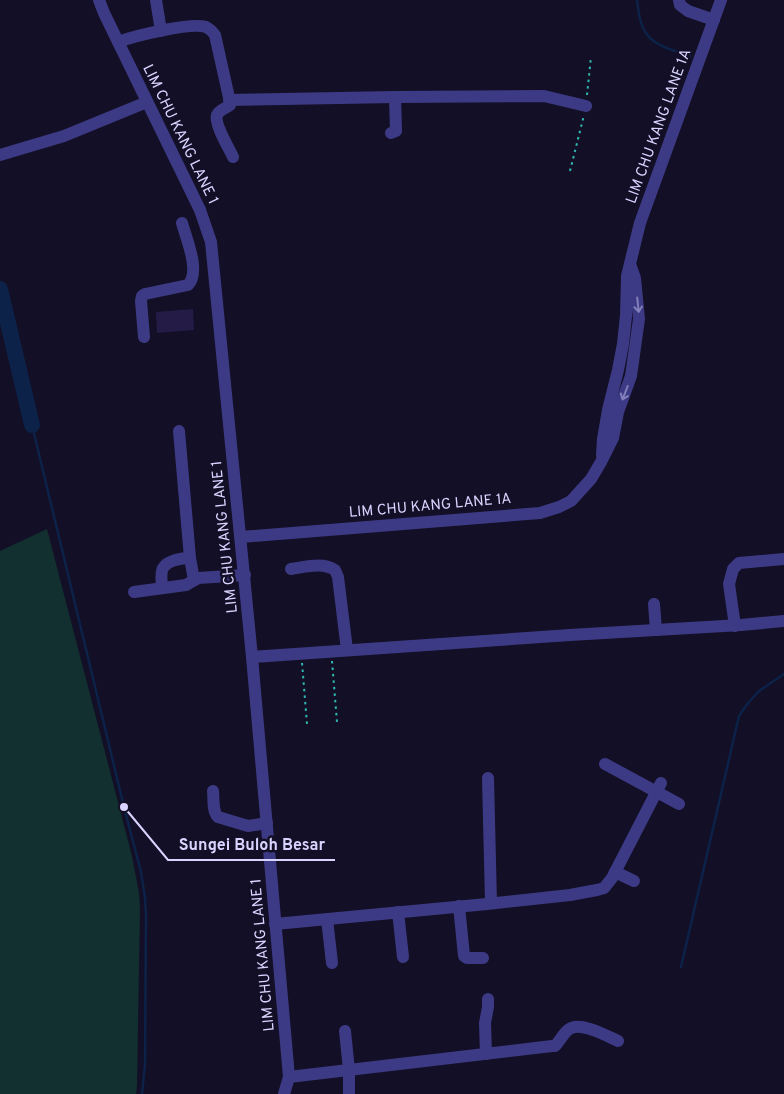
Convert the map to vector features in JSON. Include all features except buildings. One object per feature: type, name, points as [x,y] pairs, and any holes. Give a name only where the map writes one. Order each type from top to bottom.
[{"type":"street","name":"LIM CHU KANG LANE 1","points":[[99,0],[200,210],[211,242],[241,537],[289,1077],[284,1094]]},
{"type":"street","points":[[156,0],[161,31]]},
{"type":"street","points":[[679,0],[680,5],[688,11],[714,20]]},
{"type":"street","name":"LIM CHU KANG LANE 1A","points":[[241,537],[540,513],[571,501],[591,479],[613,438],[618,412],[631,376],[639,319],[635,278],[630,264],[640,223],[721,0]]},
{"type":"street","points":[[118,42],[132,37],[190,26],[205,27],[211,30],[215,34],[230,105],[216,116],[218,126],[233,157]]},
{"type":"street","points":[[229,100],[395,96],[544,96],[586,106]]},
{"type":"street","points":[[392,133],[396,131],[395,96]]},
{"type":"street","points":[[0,155],[64,136],[147,102]]},
{"type":"street","points":[[144,337],[142,296],[188,285],[193,276],[193,266],[182,222]]},
{"type":"street","points":[[193,266],[213,263]]},
{"type":"street","points":[[179,431],[190,558],[194,580]]},
{"type":"street","points":[[162,588],[162,571],[166,565],[182,558],[190,558]]},
{"type":"street","points":[[735,626],[729,584],[733,569],[739,563],[784,560]]},
{"type":"street","points":[[291,569],[327,565],[335,570],[338,577],[347,650]]},
{"type":"street","points":[[134,592],[186,585],[198,578],[244,575]]},
{"type":"street","points":[[654,604],[656,630]]},
{"type":"street","points":[[252,657],[735,626],[784,621]]},
{"type":"street","points":[[605,764],[659,787],[680,804]]},
{"type":"street","points":[[488,778],[492,903]]},
{"type":"street","points":[[275,924],[492,903],[604,888],[612,878],[659,787]]},
{"type":"street","points":[[213,791],[214,810],[218,817],[248,826],[267,823]]},
{"type":"street","points":[[615,872],[634,881]]},
{"type":"street","points":[[459,906],[464,956],[467,958],[483,958]]},
{"type":"street","points":[[398,912],[403,957]]},
{"type":"street","points":[[327,919],[332,964]]},
{"type":"street","points":[[486,1054],[485,1023],[488,999]]},
{"type":"street","points":[[289,1077],[556,1046],[569,1029],[577,1026],[618,1041]]},
{"type":"street","points":[[345,1031],[350,1094]]},
{"type":"path","points":[[331,651],[337,722]]},
{"type":"path","points":[[302,653],[307,724]]},
{"type":"green space","points":[[47,529],[132,856],[139,893],[136,1094],[0,1094],[0,551]]},
{"type":"waterway","points":[[637,0],[642,25],[651,39],[663,46],[690,56]]},
{"type":"waterway","points":[[0,289],[32,425]]},
{"type":"waterway","points":[[32,425],[141,872],[146,915],[145,1064],[142,1094]]},
{"type":"waterway","points":[[681,967],[739,716],[759,691],[784,674]]},
{"type":"place","name":"Sungei Buloh Besar","points":[[124,807]]}]
